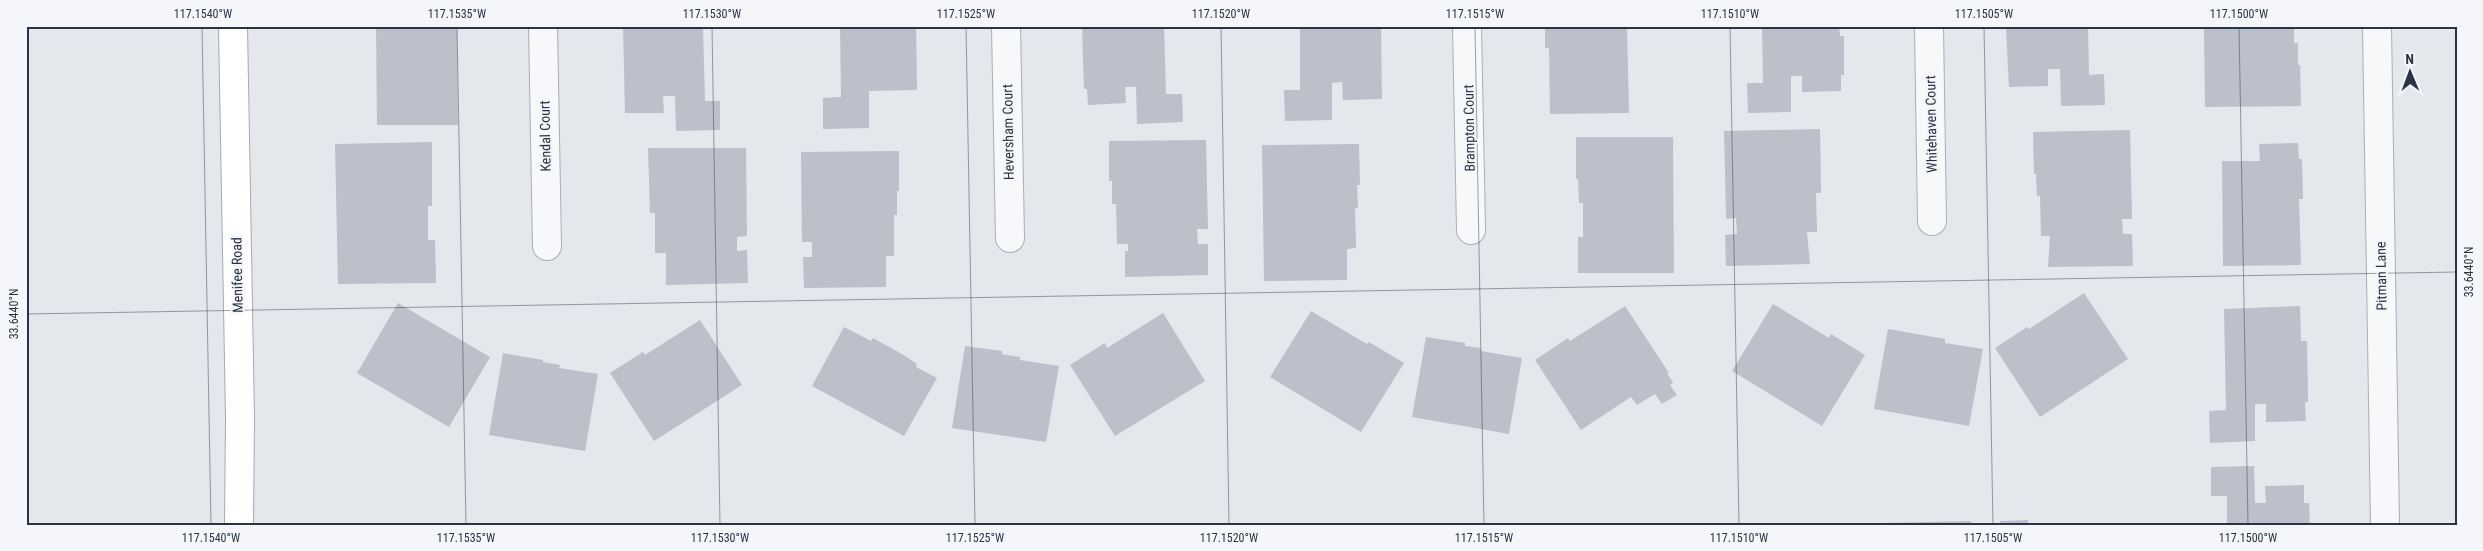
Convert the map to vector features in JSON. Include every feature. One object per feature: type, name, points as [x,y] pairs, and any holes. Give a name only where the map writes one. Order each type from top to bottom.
[{"type":"main road","name":"Menifee Road","points":[[233,26],[240,418],[239,525]]},
{"type":"street","name":"Kendal Court","points":[[543,26],[548,246]]},
{"type":"street","name":"Heversham Court","points":[[1006,26],[1010,238]]},
{"type":"street","name":"Brampton Court","points":[[1467,26],[1471,230]]},
{"type":"street","name":"Whitehaven Court","points":[[1929,26],[1932,221]]},
{"type":"street","name":"Pitman Lane","points":[[2377,26],[2385,525]]},
{"type":"building","points":[[376,26],[457,26],[458,125],[377,125]]},
{"type":"building","points":[[623,26],[703,26],[705,101],[720,101],[720,130],[676,131],[675,96],[663,96],[664,113],[625,113]]},
{"type":"building","points":[[840,26],[916,26],[917,90],[869,91],[869,128],[823,129],[823,98],[841,97]]},
{"type":"building","points":[[1082,26],[1164,26],[1166,94],[1182,94],[1183,122],[1137,124],[1136,87],[1125,87],[1126,103],[1088,105],[1087,89],[1084,89]]},
{"type":"building","points":[[1300,26],[1381,26],[1382,99],[1343,100],[1342,82],[1332,83],[1332,120],[1285,121],[1284,90],[1300,90]]},
{"type":"building","points":[[1545,26],[1627,26],[1629,113],[1550,114],[1549,48],[1545,48]]},
{"type":"building","points":[[1762,26],[1839,26],[1840,36],[1844,36],[1844,75],[1841,75],[1841,91],[1802,92],[1802,76],[1791,76],[1791,112],[1748,113],[1747,83],[1763,83]]},
{"type":"building","points":[[2008,26],[2088,26],[2089,75],[2104,74],[2105,105],[2061,106],[2060,69],[2048,69],[2048,86],[2009,87],[2006,29],[2008,29]]},
{"type":"building","points":[[2204,26],[2294,26],[2294,43],[2298,43],[2298,65],[2300,65],[2301,106],[2205,107]]},
{"type":"building","points":[[1820,129],[1821,193],[1816,193],[1817,232],[1807,232],[1810,264],[1726,266],[1725,235],[1737,234],[1736,218],[1726,219],[1724,131]]},
{"type":"building","points":[[2130,130],[2132,219],[2122,219],[2123,234],[2132,234],[2133,266],[2048,267],[2050,236],[2041,236],[2040,196],[2037,196],[2036,174],[2034,174],[2033,132]]},
{"type":"building","points":[[1576,137],[1673,137],[1674,273],[1578,273],[1578,237],[1583,237],[1583,203],[1579,203],[1578,179],[1576,179]]},
{"type":"building","points":[[1206,140],[1208,229],[1197,229],[1198,244],[1208,244],[1208,275],[1125,277],[1125,251],[1128,251],[1128,244],[1117,244],[1116,204],[1112,204],[1112,181],[1109,181],[1109,141]]},
{"type":"building","points":[[432,142],[432,206],[428,206],[428,240],[435,240],[436,283],[338,284],[335,144]]},
{"type":"building","points":[[2298,143],[2299,159],[2302,159],[2303,199],[2299,199],[2301,265],[2223,266],[2222,161],[2260,161],[2259,144]]},
{"type":"building","points":[[1359,144],[1360,185],[1357,185],[1358,208],[1355,208],[1356,248],[1347,249],[1347,280],[1264,281],[1262,145]]},
{"type":"building","points":[[648,148],[746,148],[747,236],[737,237],[737,251],[747,250],[748,283],[666,285],[666,253],[655,253],[655,213],[650,213]]},
{"type":"building","points":[[899,151],[899,191],[897,191],[897,215],[894,215],[894,256],[886,256],[886,287],[804,288],[803,257],[812,257],[812,242],[802,242],[801,152]]},
{"type":"building","points":[[2084,293],[2128,359],[2040,417],[1995,348],[2027,327],[2029,329]]},
{"type":"building","points":[[398,303],[490,357],[449,427],[357,373]]},
{"type":"building","points":[[1773,304],[1829,338],[1831,334],[1865,355],[1822,426],[1732,371]]},
{"type":"building","points":[[1625,306],[1669,373],[1667,373],[1673,383],[1670,385],[1677,395],[1662,404],[1655,394],[1637,405],[1631,397],[1581,430],[1535,360],[1568,338],[1570,341]]},
{"type":"building","points":[[2300,306],[2301,341],[2307,341],[2308,402],[2305,402],[2306,421],[2266,422],[2266,404],[2255,404],[2255,441],[2210,443],[2209,411],[2226,410],[2224,309]]},
{"type":"building","points":[[1311,311],[1404,363],[1361,432],[1270,377]]},
{"type":"building","points":[[1163,313],[1205,381],[1115,436],[1070,365],[1105,343],[1107,348]]},
{"type":"building","points":[[700,320],[742,385],[654,441],[610,373],[643,352],[645,355]]},
{"type":"building","points":[[844,327],[871,341],[873,338],[917,364],[916,367],[937,378],[904,436],[812,386]]},
{"type":"building","points":[[1888,329],[1945,339],[1945,343],[1983,349],[1969,426],[1874,409]]},
{"type":"building","points":[[1426,337],[1465,343],[1465,346],[1481,348],[1481,351],[1522,358],[1509,434],[1412,417]]},
{"type":"building","points":[[965,346],[1002,351],[1002,354],[1020,357],[1020,360],[1059,366],[1046,442],[952,428]]},
{"type":"building","points":[[503,353],[543,360],[543,362],[560,365],[559,368],[598,374],[585,451],[489,435]]},
{"type":"building","points":[[2254,466],[2255,503],[2266,503],[2265,486],[2304,485],[2304,503],[2309,503],[2310,525],[2227,525],[2227,496],[2211,496],[2211,467]]},
{"type":"building","points":[[2028,520],[2028,525],[2000,525],[2000,521]]},
{"type":"building","points":[[1971,521],[1971,525],[1882,525],[1882,523]]}]
